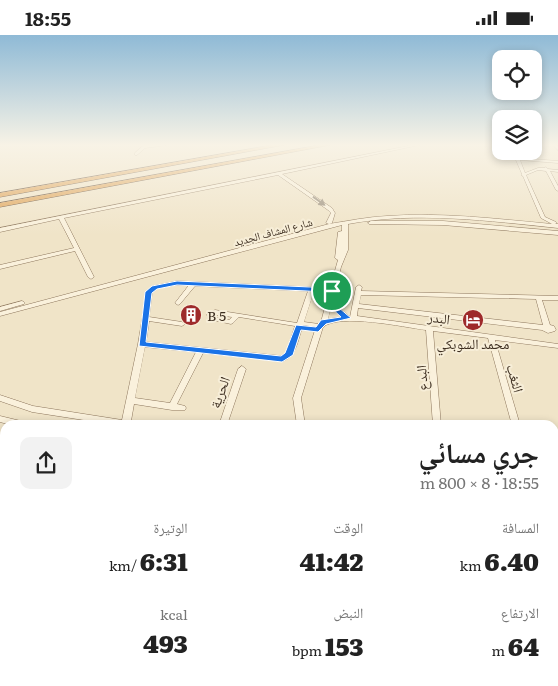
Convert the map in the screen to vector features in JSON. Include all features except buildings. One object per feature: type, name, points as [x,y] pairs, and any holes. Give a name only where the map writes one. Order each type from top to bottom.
[{"type":"highway","points":[[0,195],[116,174]]},
{"type":"highway","points":[[0,207],[32,199],[166,174]]},
{"type":"street","points":[[0,230],[271,174]]},
{"type":"street","points":[[280,174],[304,189],[333,213],[329,223]]},
{"type":"street","points":[[549,174],[558,190]]},
{"type":"street","points":[[523,175],[543,218]]},
{"type":"street","name":"شارع المشاف الجديد","points":[[0,309],[329,223],[379,215],[416,213],[454,214],[533,221],[543,218]]},
{"type":"street","points":[[441,215],[454,219],[557,224]]},
{"type":"street","name":"شارع المشاف الجديد","points":[[0,314],[352,221],[399,216],[441,215],[557,224]]},
{"type":"street","points":[[61,218],[91,277]]},
{"type":"street","points":[[515,222],[543,218],[557,224]]},
{"type":"street","points":[[343,233],[352,221]]},
{"type":"street","points":[[299,420],[297,398],[329,302],[338,267],[344,255],[342,223]]},
{"type":"street","points":[[370,223],[429,223],[558,233]]},
{"type":"street","points":[[314,230],[343,233]]},
{"type":"street","points":[[0,267],[77,249]]},
{"type":"street","points":[[127,420],[132,401],[150,290],[171,283],[332,291]]},
{"type":"street","points":[[178,303],[193,284]]},
{"type":"street","points":[[142,344],[282,359],[289,355],[312,289]]},
{"type":"street","points":[[352,314],[358,290],[558,298]]},
{"type":"street","points":[[538,297],[555,345]]},
{"type":"street","points":[[329,302],[352,314],[550,329]]},
{"type":"street","name":"البدر","points":[[236,315],[299,325],[320,326],[352,314],[430,329],[555,345]]},
{"type":"street","points":[[146,318],[182,324]]},
{"type":"street","name":"البدع","points":[[430,329],[437,420]]},
{"type":"street","name":"الثغب","points":[[491,337],[515,420]]},
{"type":"street","points":[[172,407],[200,351]]},
{"type":"street","name":"الحرية","points":[[225,420],[242,369]]},
{"type":"street","points":[[0,398],[32,409],[106,420]]},
{"type":"street","points":[[132,401],[182,408]]},
{"type":"place","name":"B 5","points":[[191,315]]},
{"type":"place","name":"محمد الشوبكي","points":[[473,320]]},
{"type":"route","points":[[177,283],[332,291],[329,302],[347,318],[324,322],[318,330],[298,327],[288,357],[282,359],[142,344],[149,292],[155,287],[177,283]]}]
